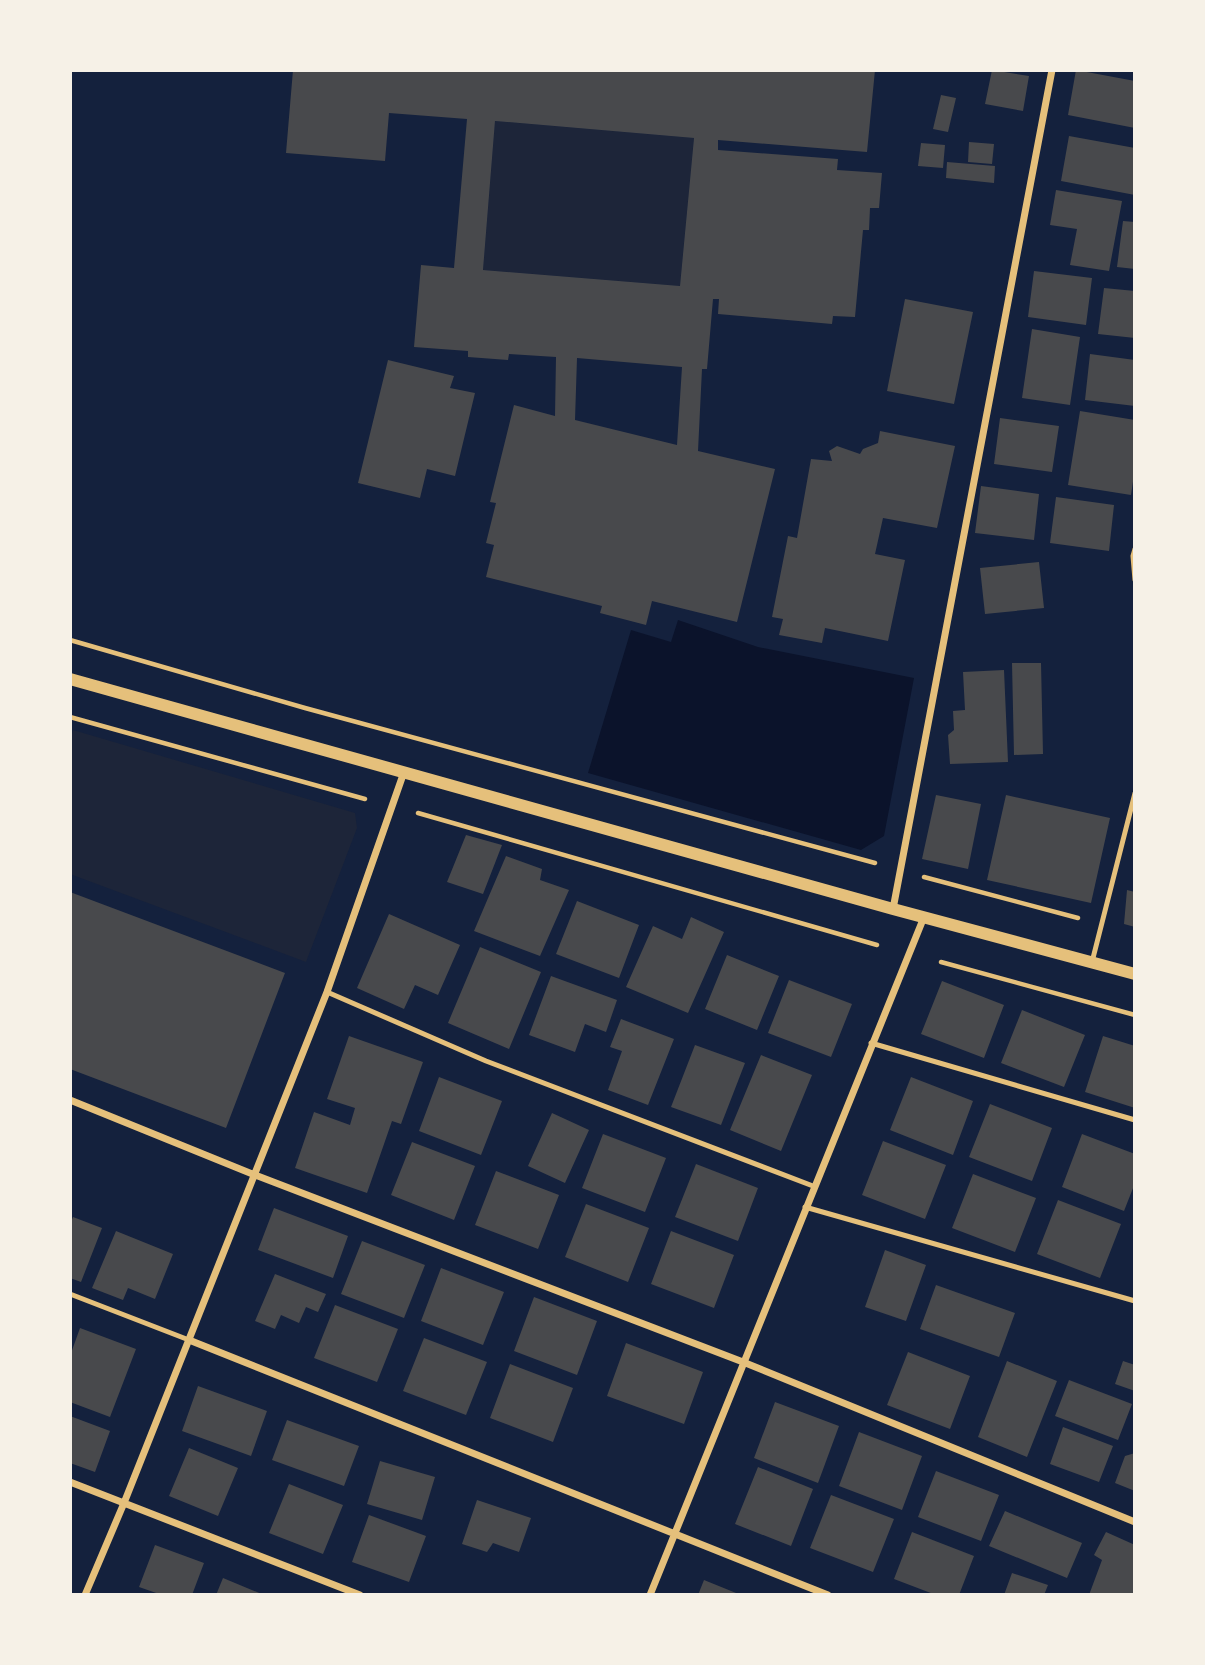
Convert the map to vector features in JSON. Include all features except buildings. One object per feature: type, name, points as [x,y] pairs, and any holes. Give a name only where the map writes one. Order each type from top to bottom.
[{"type":"street","points":[[893,909],[1052,70]]},
{"type":"street","points":[[70,679],[1135,974]]},
{"type":"street","points":[[85,1595],[327,992],[405,771]]},
{"type":"street","points":[[650,1595],[813,1186],[924,917]]},
{"type":"street","points":[[70,1100],[255,1175],[743,1362],[1135,1522]]},
{"type":"street","points":[[189,1340],[828,1595]]},
{"type":"street","points":[[70,1482],[360,1595]]},
{"type":"lane","points":[[1135,549],[1135,580]]},
{"type":"lane","points":[[1092,962],[1135,793]]},
{"type":"lane","points":[[327,992],[486,1061],[813,1186]]},
{"type":"lane","points":[[871,1043],[1135,1120]]},
{"type":"lane","points":[[805,1207],[1135,1301]]},
{"type":"lane","points":[[70,1294],[189,1340]]},
{"type":"path","points":[[70,640],[305,708],[1101,924]]},
{"type":"path","points":[[70,716],[365,799]]},
{"type":"path","points":[[417,813],[877,945]]},
{"type":"path","points":[[941,962],[1135,1015]]},
{"type":"shaded area","points":[[495,121],[694,138],[680,286],[483,270]]},
{"type":"shaded area","points":[[678,620],[758,647],[914,678],[884,836],[861,850],[588,773],[631,630],[671,642]]},
{"type":"shaded area","points":[[73,730],[355,813],[357,828],[306,962],[70,874],[70,740]]}]
